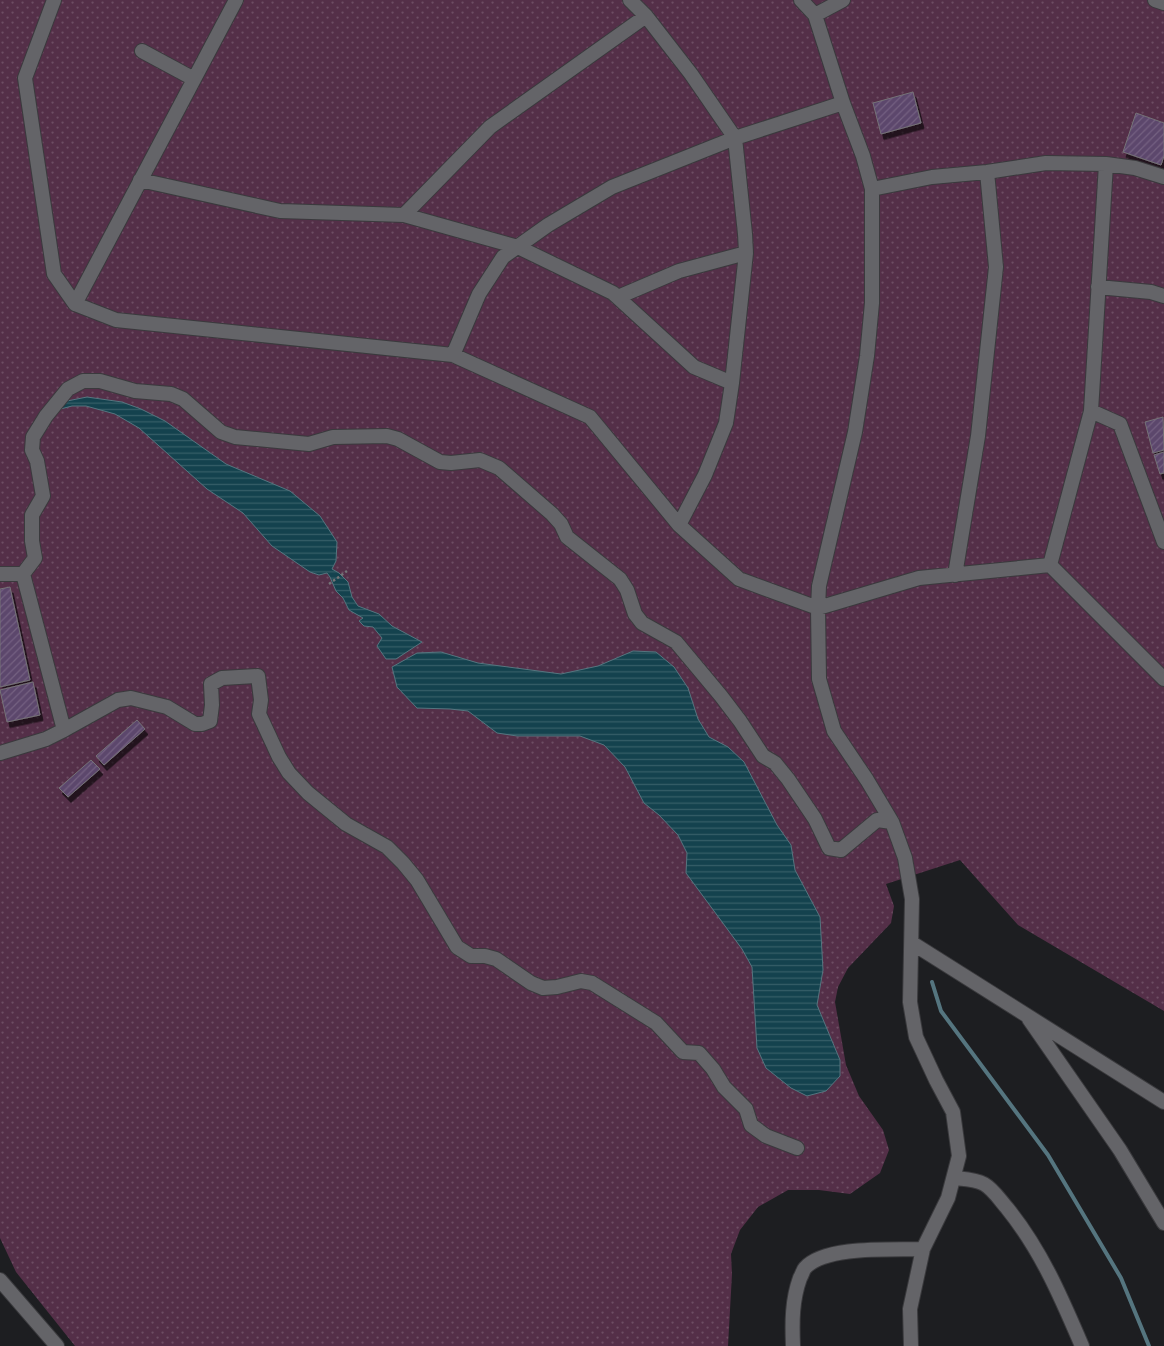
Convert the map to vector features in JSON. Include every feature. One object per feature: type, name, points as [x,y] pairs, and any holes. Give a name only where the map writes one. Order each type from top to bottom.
[{"type":"street","points":[[54,0],[25,78],[54,274],[75,304],[116,320],[453,355],[590,417],[679,524],[739,579],[818,608],[919,578],[1050,565],[1163,674]]},
{"type":"street","points":[[75,304],[236,0]]},
{"type":"street","points":[[630,0],[646,16],[691,74],[734,138],[746,253],[726,424],[705,475],[679,524]]},
{"type":"street","points":[[801,0],[815,14],[843,103],[863,156],[872,189],[872,303],[867,356],[855,432],[819,586],[819,679],[834,730],[868,780],[892,822],[905,858],[912,899],[910,1002],[916,1037],[936,1080],[954,1112],[959,1156],[948,1198],[923,1250],[910,1309],[911,1346]]},
{"type":"street","points":[[815,14],[843,0]]},
{"type":"street","points":[[1155,0],[1164,3]]},
{"type":"street","points":[[404,214],[490,127],[646,16]]},
{"type":"street","points":[[142,51],[194,79]]},
{"type":"street","points":[[453,355],[479,294],[503,257],[548,226],[612,187],[734,138],[843,103]]},
{"type":"street","points":[[872,189],[932,178],[1046,163],[1106,164],[1135,168],[1164,177]]},
{"type":"street","points":[[1050,565],[1091,411],[1106,164]]},
{"type":"street","points":[[955,575],[978,436],[996,267],[987,172]]},
{"type":"street","points":[[140,180],[280,211],[404,214],[518,247],[613,293],[694,367],[732,383]]},
{"type":"street","points":[[618,297],[679,271],[746,253]]},
{"type":"street","points":[[1098,287],[1151,292],[1164,296]]},
{"type":"street","points":[[23,574],[35,558],[32,541],[32,515],[43,496],[32,450],[33,437],[46,416],[68,389],[84,381],[100,381],[135,391],[171,394],[183,399],[221,432],[235,437],[309,444],[333,438],[387,436],[398,439],[440,462],[451,463],[480,460],[499,468],[552,514],[561,524],[567,537],[620,579],[627,590],[631,606],[642,623],[676,642],[721,696],[763,756],[775,763],[788,779],[815,819],[829,848],[841,850],[877,820],[892,822]]},
{"type":"street","points":[[1091,411],[1120,424],[1164,542]]},
{"type":"street","points":[[0,574],[23,574]]},
{"type":"street","points":[[23,574],[64,730]]},
{"type":"street","points":[[0,753],[46,739],[118,700],[131,698],[167,707],[195,724],[202,724],[210,721],[212,705],[211,684],[222,678],[258,676],[261,700],[259,714],[278,757],[289,774],[308,793],[341,820],[387,847],[403,863],[417,880],[457,947],[470,956],[496,958],[531,983],[543,988],[582,981],[592,982],[656,1023],[683,1052],[699,1053],[724,1087],[746,1108],[751,1126],[766,1136],[797,1148]]},
{"type":"street","points":[[912,943],[1164,1102]]},
{"type":"street","points":[[1025,1015],[1120,1150],[1164,1223]]},
{"type":"street","points":[[954,1178],[985,1184],[1010,1212],[1044,1262],[1082,1346]]},
{"type":"street","points":[[793,1346],[792,1309],[796,1289],[804,1268],[818,1258],[845,1252],[923,1250]]},
{"type":"street","points":[[0,1280],[57,1346]]},
{"type":"path","points":[[329,584],[346,571]]},
{"type":"shaded area","points":[[0,0],[1164,0],[1164,1011],[1018,925],[960,860],[886,884],[894,906],[891,923],[848,968],[838,987],[835,1002],[846,1065],[859,1096],[883,1130],[889,1150],[880,1173],[850,1194],[819,1190],[788,1190],[758,1207],[740,1230],[731,1254],[732,1274],[728,1346],[75,1346],[16,1272],[0,1238]]},
{"type":"water","points":[[87,397],[122,402],[141,409],[165,421],[226,464],[290,491],[320,516],[337,542],[336,561],[332,569],[348,582],[352,597],[358,606],[379,614],[392,626],[422,642],[396,659],[386,659],[377,646],[382,638],[373,627],[364,626],[359,621],[363,618],[349,610],[327,573],[319,575],[310,572],[272,546],[243,513],[207,489],[139,428],[115,414],[86,406],[72,406],[53,411],[67,401]]},
{"type":"water","points":[[633,651],[656,652],[674,667],[688,688],[698,719],[709,737],[728,747],[744,762],[777,825],[791,845],[795,870],[820,917],[823,970],[817,1005],[840,1060],[840,1076],[826,1091],[807,1096],[791,1088],[766,1068],[757,1048],[752,967],[742,949],[686,873],[687,853],[678,835],[659,815],[644,803],[625,767],[604,745],[580,736],[517,736],[497,733],[468,711],[417,708],[397,687],[392,667],[417,653],[441,652],[478,663],[561,674],[598,666]]},
{"type":"building","points":[[913,92],[921,123],[881,134],[873,103]]},
{"type":"building","points":[[1136,113],[1164,123],[1164,156],[1161,165],[1123,152]]},
{"type":"building","points":[[1163,417],[1164,450],[1153,453],[1145,422]]},
{"type":"building","points":[[1164,452],[1164,473],[1160,474],[1154,455]]},
{"type":"building","points":[[10,587],[30,680],[0,687],[0,589]]},
{"type":"building","points":[[33,682],[40,715],[7,722],[0,690]]},
{"type":"building","points":[[137,720],[145,729],[104,765],[96,756]]},
{"type":"building","points":[[91,760],[100,769],[68,797],[59,788]]},
{"type":"waterway","points":[[932,982],[941,1011],[1048,1155],[1121,1278],[1149,1346]]}]
